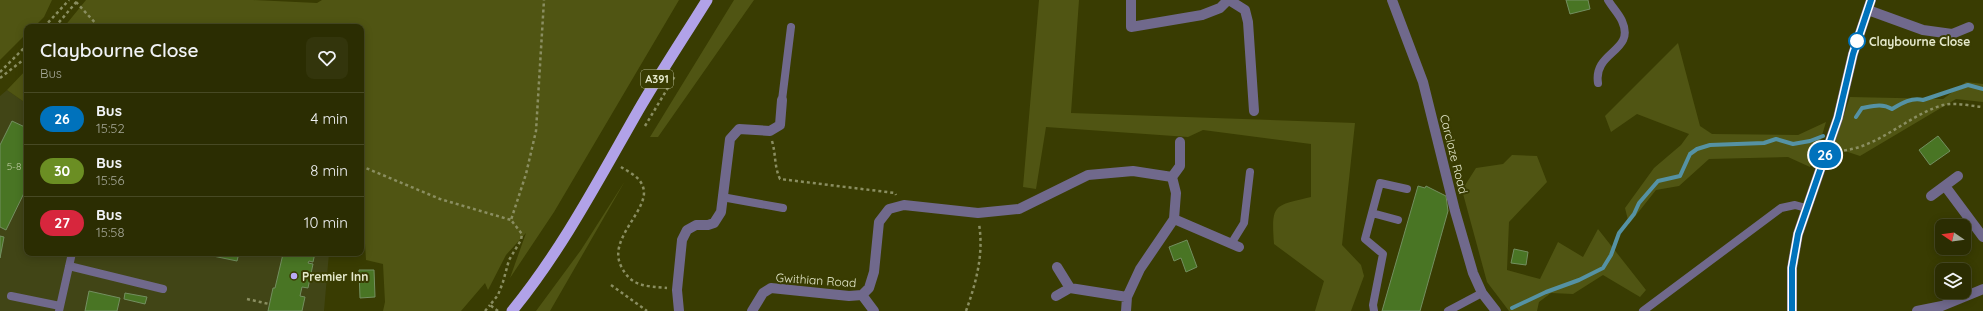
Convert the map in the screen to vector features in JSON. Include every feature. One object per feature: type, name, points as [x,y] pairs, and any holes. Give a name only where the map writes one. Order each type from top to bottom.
[{"type":"highway","name":"A391","points":[[512,311],[536,280],[561,243],[655,83],[707,0]]},
{"type":"street","points":[[1131,0],[1131,27],[1202,15],[1220,8],[1229,0],[1245,10],[1248,22],[1254,111]]},
{"type":"street","name":"Carclaze Road","points":[[1392,0],[1423,82],[1455,211],[1473,272],[1482,294],[1496,311]]},
{"type":"street","points":[[1792,311],[1792,268],[1798,234],[1838,118],[1853,54],[1870,5],[1923,30],[1952,34],[1969,27]]},
{"type":"street","points":[[679,311],[677,290],[682,240],[687,230],[696,225],[708,225],[714,223],[721,212],[730,139],[739,129],[770,131],[780,125],[782,100]]},
{"type":"street","points":[[1126,311],[1127,297],[1140,269],[1174,219],[1176,194],[1172,178],[1180,166],[1180,142]]},
{"type":"street","name":"Gwithian Road","points":[[752,311],[763,293],[771,288],[849,296],[862,295],[869,288],[874,272],[880,222],[889,209],[904,205],[978,213],[1020,210],[1088,175],[1133,171],[1172,178]]},
{"type":"street","points":[[1931,196],[1958,176]]},
{"type":"street","points":[[1944,186],[1983,237]]},
{"type":"street","points":[[1174,219],[1235,246]]},
{"type":"street","points":[[1057,267],[1070,288]]},
{"type":"street","points":[[1056,296],[1070,288],[1127,297]]},
{"type":"street","points":[[1917,311],[1942,306],[1983,289]]},
{"type":"street","points":[[862,295],[874,311]]},
{"type":"lane","points":[[1598,83],[1597,75],[1602,62],[1623,43],[1626,36],[1622,22],[1608,0]]},
{"type":"lane","points":[[782,100],[791,27]]},
{"type":"lane","points":[[1235,246],[1244,223],[1250,172]]},
{"type":"lane","points":[[1374,311],[1383,254],[1365,239],[1380,183],[1407,189]]},
{"type":"lane","points":[[722,197],[783,208]]},
{"type":"lane","points":[[1643,311],[1781,208],[1795,206],[1806,208]]},
{"type":"lane","points":[[1372,213],[1398,220]]},
{"type":"lane","points":[[11,296],[59,308],[71,256]]},
{"type":"lane","points":[[69,266],[163,289]]},
{"type":"lane","points":[[1448,311],[1482,294]]},
{"type":"path","points":[[47,24],[69,0]]},
{"type":"path","points":[[511,220],[526,174],[536,131],[544,0]]},
{"type":"path","points":[[58,24],[77,1],[96,24]]},
{"type":"path","points":[[0,72],[24,48]]},
{"type":"path","points":[[0,78],[24,59]]},
{"type":"path","points":[[1826,152],[1847,150],[1869,143],[1926,112],[1944,105],[1956,104],[1983,107]]},
{"type":"path","points":[[770,131],[776,153],[775,169],[780,178],[895,193],[904,205]]},
{"type":"path","points":[[621,166],[638,178],[644,188],[644,199],[620,241],[618,260],[625,275],[631,281],[642,285],[677,290]]},
{"type":"path","points":[[364,167],[440,199],[511,220],[522,234],[521,240],[509,260],[498,295],[485,311]]},
{"type":"path","points":[[966,311],[978,277],[981,234],[978,213]]},
{"type":"path","points":[[611,285],[647,311]]},
{"type":"path","points":[[247,299],[269,304]]},
{"type":"path","points":[[490,305],[498,311]]},
{"type":"shaded area","points":[[0,0],[52,0],[44,17],[37,24],[24,24],[24,36],[0,60]]},
{"type":"shaded area","points":[[86,0],[253,0],[317,3],[322,0],[679,0],[554,212],[510,278],[526,233],[506,255],[488,290],[485,283],[461,311],[383,311],[385,302],[383,264],[366,260],[364,228],[364,24],[66,24]]},
{"type":"shaded area","points":[[734,0],[754,0],[658,137],[650,137]]},
{"type":"shaded area","points":[[1039,0],[1079,0],[1071,113],[1355,123],[1342,245],[1361,265],[1364,276],[1351,311],[1315,311],[1324,281],[1274,244],[1273,221],[1278,208],[1289,202],[1311,197],[1311,144],[1203,130],[1188,137],[1046,127],[1036,189],[1023,187]]},
{"type":"shaded area","points":[[1678,43],[1700,126],[1712,134],[1798,135],[1826,122],[1817,152],[1810,167],[1788,157],[1709,159],[1679,186],[1656,190],[1629,224],[1625,208],[1654,168],[1681,145],[1689,134],[1637,114],[1611,132],[1605,116]]},
{"type":"shaded area","points":[[24,72],[24,102],[7,90]]},
{"type":"shaded area","points":[[1966,82],[1983,84],[1983,102],[1956,99],[1860,156],[1833,147],[1850,97],[1943,99]]},
{"type":"shaded area","points":[[7,90],[24,102],[24,256],[329,256],[324,311],[0,311],[0,96]]},
{"type":"shaded area","points":[[1512,155],[1537,156],[1547,182],[1509,222],[1507,270],[1540,279],[1558,242],[1583,257],[1598,229],[1646,290],[1640,297],[1603,275],[1573,294],[1551,293],[1539,302],[1537,311],[1509,311],[1487,282],[1462,190],[1476,168],[1503,164]]},
{"type":"shaded area","points":[[625,181],[550,311],[536,311],[581,250]]},
{"type":"building","points":[[1566,0],[1588,0],[1590,9],[1570,14]]},
{"type":"building","points":[[12,121],[24,127],[24,193],[6,230],[0,227],[0,145]]},
{"type":"building","points":[[1938,136],[1950,151],[1930,165],[1919,150]]},
{"type":"building","points":[[1418,186],[1425,188],[1426,186],[1446,196],[1448,211],[1420,311],[1382,311]]},
{"type":"building","points":[[0,236],[4,237],[0,258]]},
{"type":"building","points":[[1187,240],[1197,267],[1186,272],[1181,258],[1174,261],[1169,247]]},
{"type":"building","points":[[1514,249],[1528,252],[1526,265],[1511,263]]},
{"type":"building","points":[[213,256],[238,256],[237,261]]},
{"type":"building","name":"Premier Inn","points":[[283,256],[314,256],[313,262],[309,261],[308,263],[313,264],[308,288],[302,287],[300,296],[305,297],[302,311],[268,311],[273,288],[275,288]]},
{"type":"building","points":[[359,270],[374,270],[375,297],[360,298]]},
{"type":"building","points":[[89,291],[120,298],[117,311],[85,311]]},
{"type":"building","points":[[125,293],[147,297],[145,304],[124,299]]},
{"type":"waterway","points":[[1856,117],[1862,108],[1881,106],[1892,109],[1907,101],[1915,99],[1923,100],[1968,85],[1983,89]]},
{"type":"waterway","points":[[1512,308],[1546,292],[1579,280],[1603,268],[1611,255],[1619,233],[1634,214],[1639,203],[1658,181],[1680,176],[1690,154],[1697,149],[1710,145],[1764,143],[1776,139],[1793,144],[1810,141],[1823,136]]},
{"type":"bus line","name":"26","points":[[1792,311],[1792,268],[1798,234],[1838,118],[1853,54],[1871,0]]},
{"type":"place","name":"Claybourne Close","points":[[1857,41]]},
{"type":"place","name":"Premier Inn","points":[[294,276]]}]
